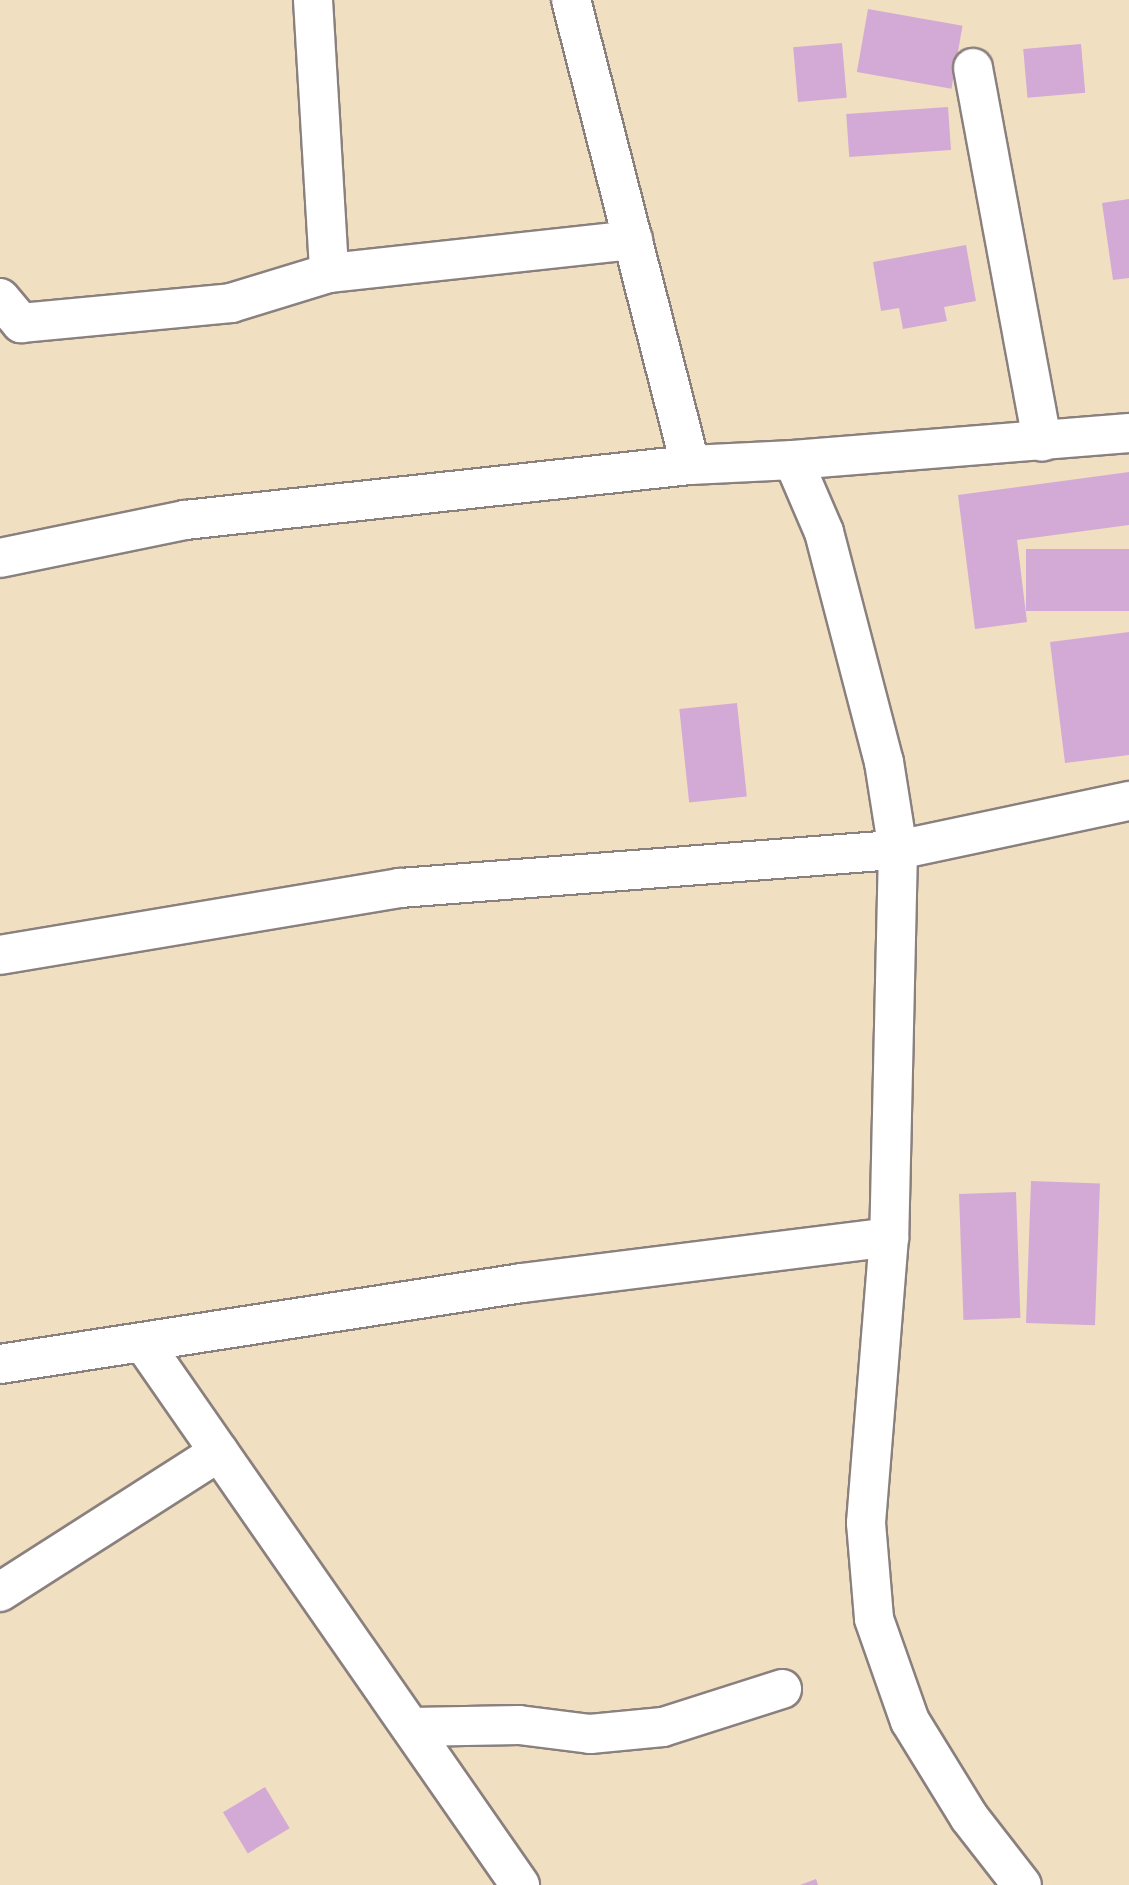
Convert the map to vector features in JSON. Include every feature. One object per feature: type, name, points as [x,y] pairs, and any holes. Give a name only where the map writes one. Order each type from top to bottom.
[{"type":"street","points":[[313,0],[328,273]]},
{"type":"street","points":[[571,0],[690,465]]},
{"type":"street","points":[[973,68],[1042,442]]},
{"type":"street","points":[[7,316],[231,303],[328,273],[633,240]]},
{"type":"street","points":[[0,558],[185,520],[690,465],[1042,442],[1129,433]]},
{"type":"street","points":[[793,460],[824,532],[850,621],[884,762],[898,850],[889,1237],[866,1523],[874,1619],[910,1721],[969,1818],[1022,1885]]},
{"type":"street","points":[[0,955],[400,888],[898,850],[1129,801]]},
{"type":"street","points":[[0,1364],[144,1344],[523,1283],[889,1237]]},
{"type":"street","points":[[144,1344],[520,1885]]},
{"type":"street","points":[[0,1592],[219,1452]]},
{"type":"street","points":[[412,1727],[519,1725],[590,1734],[663,1727],[782,1689]]},
{"type":"building","points":[[868,9],[963,26],[951,89],[857,72]]},
{"type":"building","points":[[842,43],[847,98],[798,102],[793,47]]},
{"type":"building","points":[[1081,44],[1085,93],[1027,98],[1023,49]]},
{"type":"building","points":[[948,107],[951,150],[849,157],[846,114]]},
{"type":"building","points":[[1129,199],[1129,278],[1113,280],[1102,203]]},
{"type":"building","points":[[966,245],[976,301],[944,307],[947,321],[903,329],[899,308],[881,311],[873,262]]},
{"type":"building","points":[[1129,472],[1129,525],[1017,540],[1027,622],[975,629],[958,495]]},
{"type":"building","points":[[1026,549],[1129,549],[1129,611],[1026,611]]},
{"type":"building","points":[[1129,632],[1129,755],[1065,763],[1050,642]]},
{"type":"building","points":[[737,703],[747,796],[689,803],[679,709]]},
{"type":"building","points":[[1031,1181],[1100,1183],[1095,1325],[1026,1323]]},
{"type":"building","points":[[1016,1192],[1020,1318],[963,1320],[959,1194]]},
{"type":"building","points":[[265,1787],[290,1828],[248,1853],[223,1812]]},
{"type":"building","points":[[816,1879],[818,1885],[800,1885]]}]
